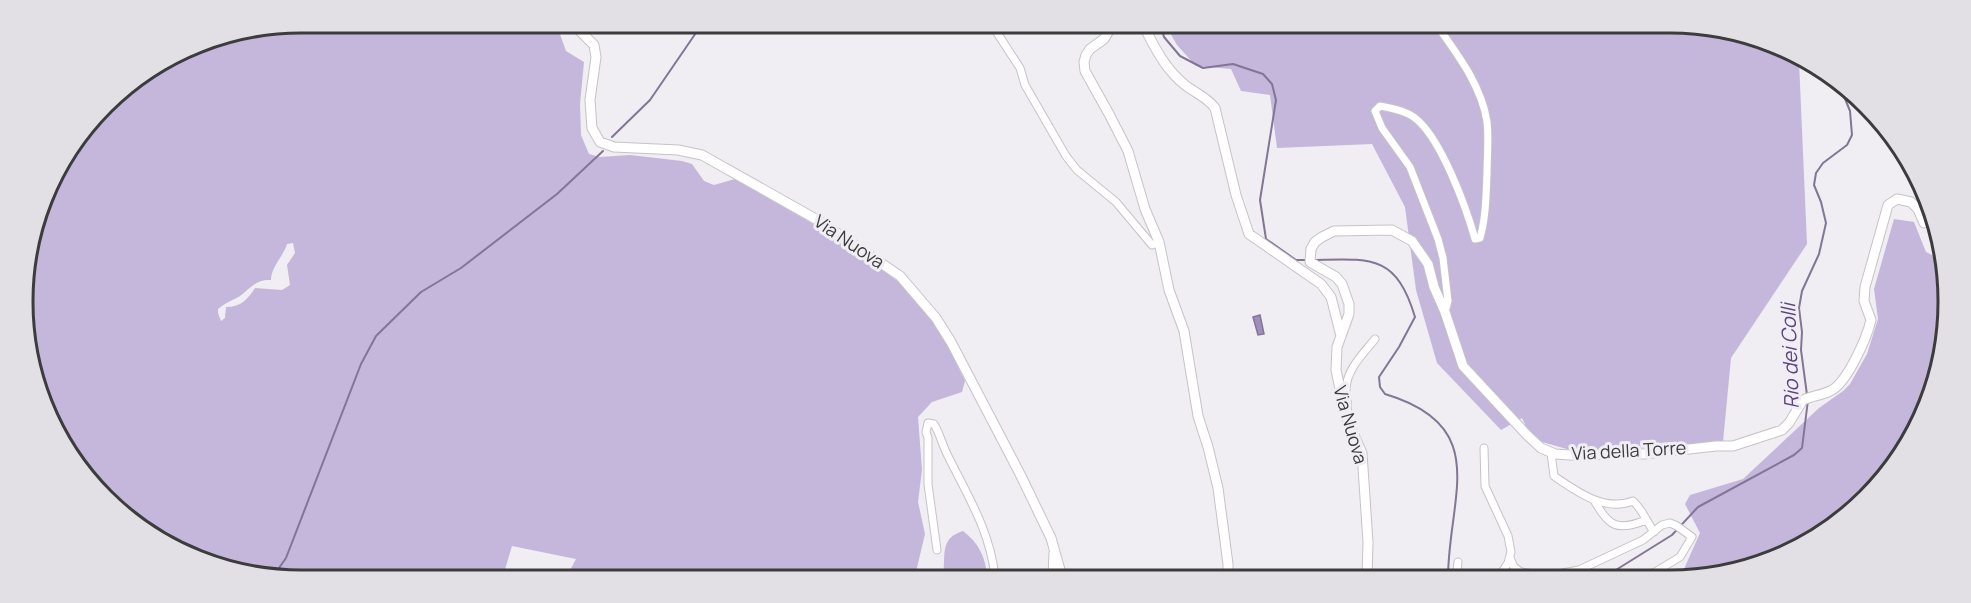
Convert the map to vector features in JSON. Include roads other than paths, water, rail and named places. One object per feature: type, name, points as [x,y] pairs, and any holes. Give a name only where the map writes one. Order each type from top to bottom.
[{"type":"street","name":"Via Nuova","points":[[582,33],[594,45],[596,57],[590,100],[592,128],[600,142],[614,147],[678,150],[702,155],[821,222],[900,276],[936,318],[951,342],[1020,474],[1053,544],[1060,570]]},
{"type":"street","points":[[998,33],[1020,68],[1025,85],[1066,156],[1077,170],[1116,202],[1152,245],[1159,242]]},
{"type":"street","points":[[1108,33],[1086,55],[1085,71],[1128,151],[1145,209],[1159,242],[1169,290],[1184,331],[1198,416],[1218,488],[1228,570]]},
{"type":"street","name":"Via Nuova","points":[[1148,33],[1168,68],[1184,84],[1207,99],[1215,108],[1236,195],[1249,234],[1329,291],[1341,336],[1337,347],[1335,370],[1346,417],[1362,453],[1368,542],[1367,570]]},
{"type":"street","points":[[1442,33],[1461,59],[1478,94],[1487,122],[1486,197],[1480,238],[1475,239],[1448,166],[1429,133],[1415,118],[1396,109],[1380,106],[1375,111],[1382,128],[1410,167],[1438,238],[1443,258],[1448,301],[1445,312]]},
{"type":"street","name":"Via della Torre","points":[[1341,336],[1349,314],[1347,296],[1336,276],[1310,262],[1311,249],[1322,237],[1334,231],[1392,230],[1412,241],[1428,264],[1463,366],[1527,435],[1551,453],[1584,456],[1616,453],[1644,454],[1733,446],[1782,430],[1803,400],[1832,391],[1850,369],[1868,334],[1871,320],[1864,302],[1865,287],[1888,205],[1897,200],[1911,202],[1918,209],[1924,223],[1926,221]]},
{"type":"street","points":[[1346,417],[1349,406],[1346,388],[1350,374],[1356,362],[1375,339]]},
{"type":"street","points":[[937,550],[928,484],[926,432],[928,423],[934,424],[940,433],[946,452],[974,502],[989,544],[994,570]]},
{"type":"street","points":[[1484,448],[1485,486],[1508,536],[1511,552],[1503,570]]},
{"type":"street","points":[[1551,453],[1554,476],[1594,499],[1611,505],[1622,505],[1633,501],[1654,532]]},
{"type":"street","points":[[1594,499],[1607,520],[1618,526],[1631,526],[1646,520]]},
{"type":"street","points":[[1576,570],[1643,540],[1662,525],[1670,523],[1692,537],[1680,557],[1658,570]]},
{"type":"street","points":[[1052,570],[1053,544]]},
{"type":"street","points":[[1510,558],[1518,570]]},
{"type":"street","points":[[1457,570],[1458,562]]},
{"type":"waterway","points":[[612,137],[650,100],[696,33]]},
{"type":"waterway","points":[[1163,33],[1180,56],[1203,68],[1233,64],[1263,74],[1272,84],[1276,100],[1260,200],[1266,239],[1296,260],[1306,260]]},
{"type":"waterway","name":"Rio dei Colli","points":[[1807,395],[1801,350],[1802,332],[1799,308],[1802,291],[1819,254],[1826,223],[1814,185],[1816,173],[1823,163],[1847,145],[1852,135],[1850,111],[1845,98]]},
{"type":"waterway","points":[[278,569],[286,558],[361,364],[376,336],[421,292],[461,268],[557,194],[603,151]]},
{"type":"waterway","points":[[1312,260],[1349,259],[1378,264],[1399,281],[1407,296],[1415,317],[1379,377],[1380,387],[1385,394],[1419,408],[1440,425],[1452,445],[1457,468],[1457,493],[1449,570]]},
{"type":"waterway","name":"Rio dei Colli","points":[[1616,570],[1672,535],[1698,507],[1794,455],[1802,448],[1808,400]]}]
